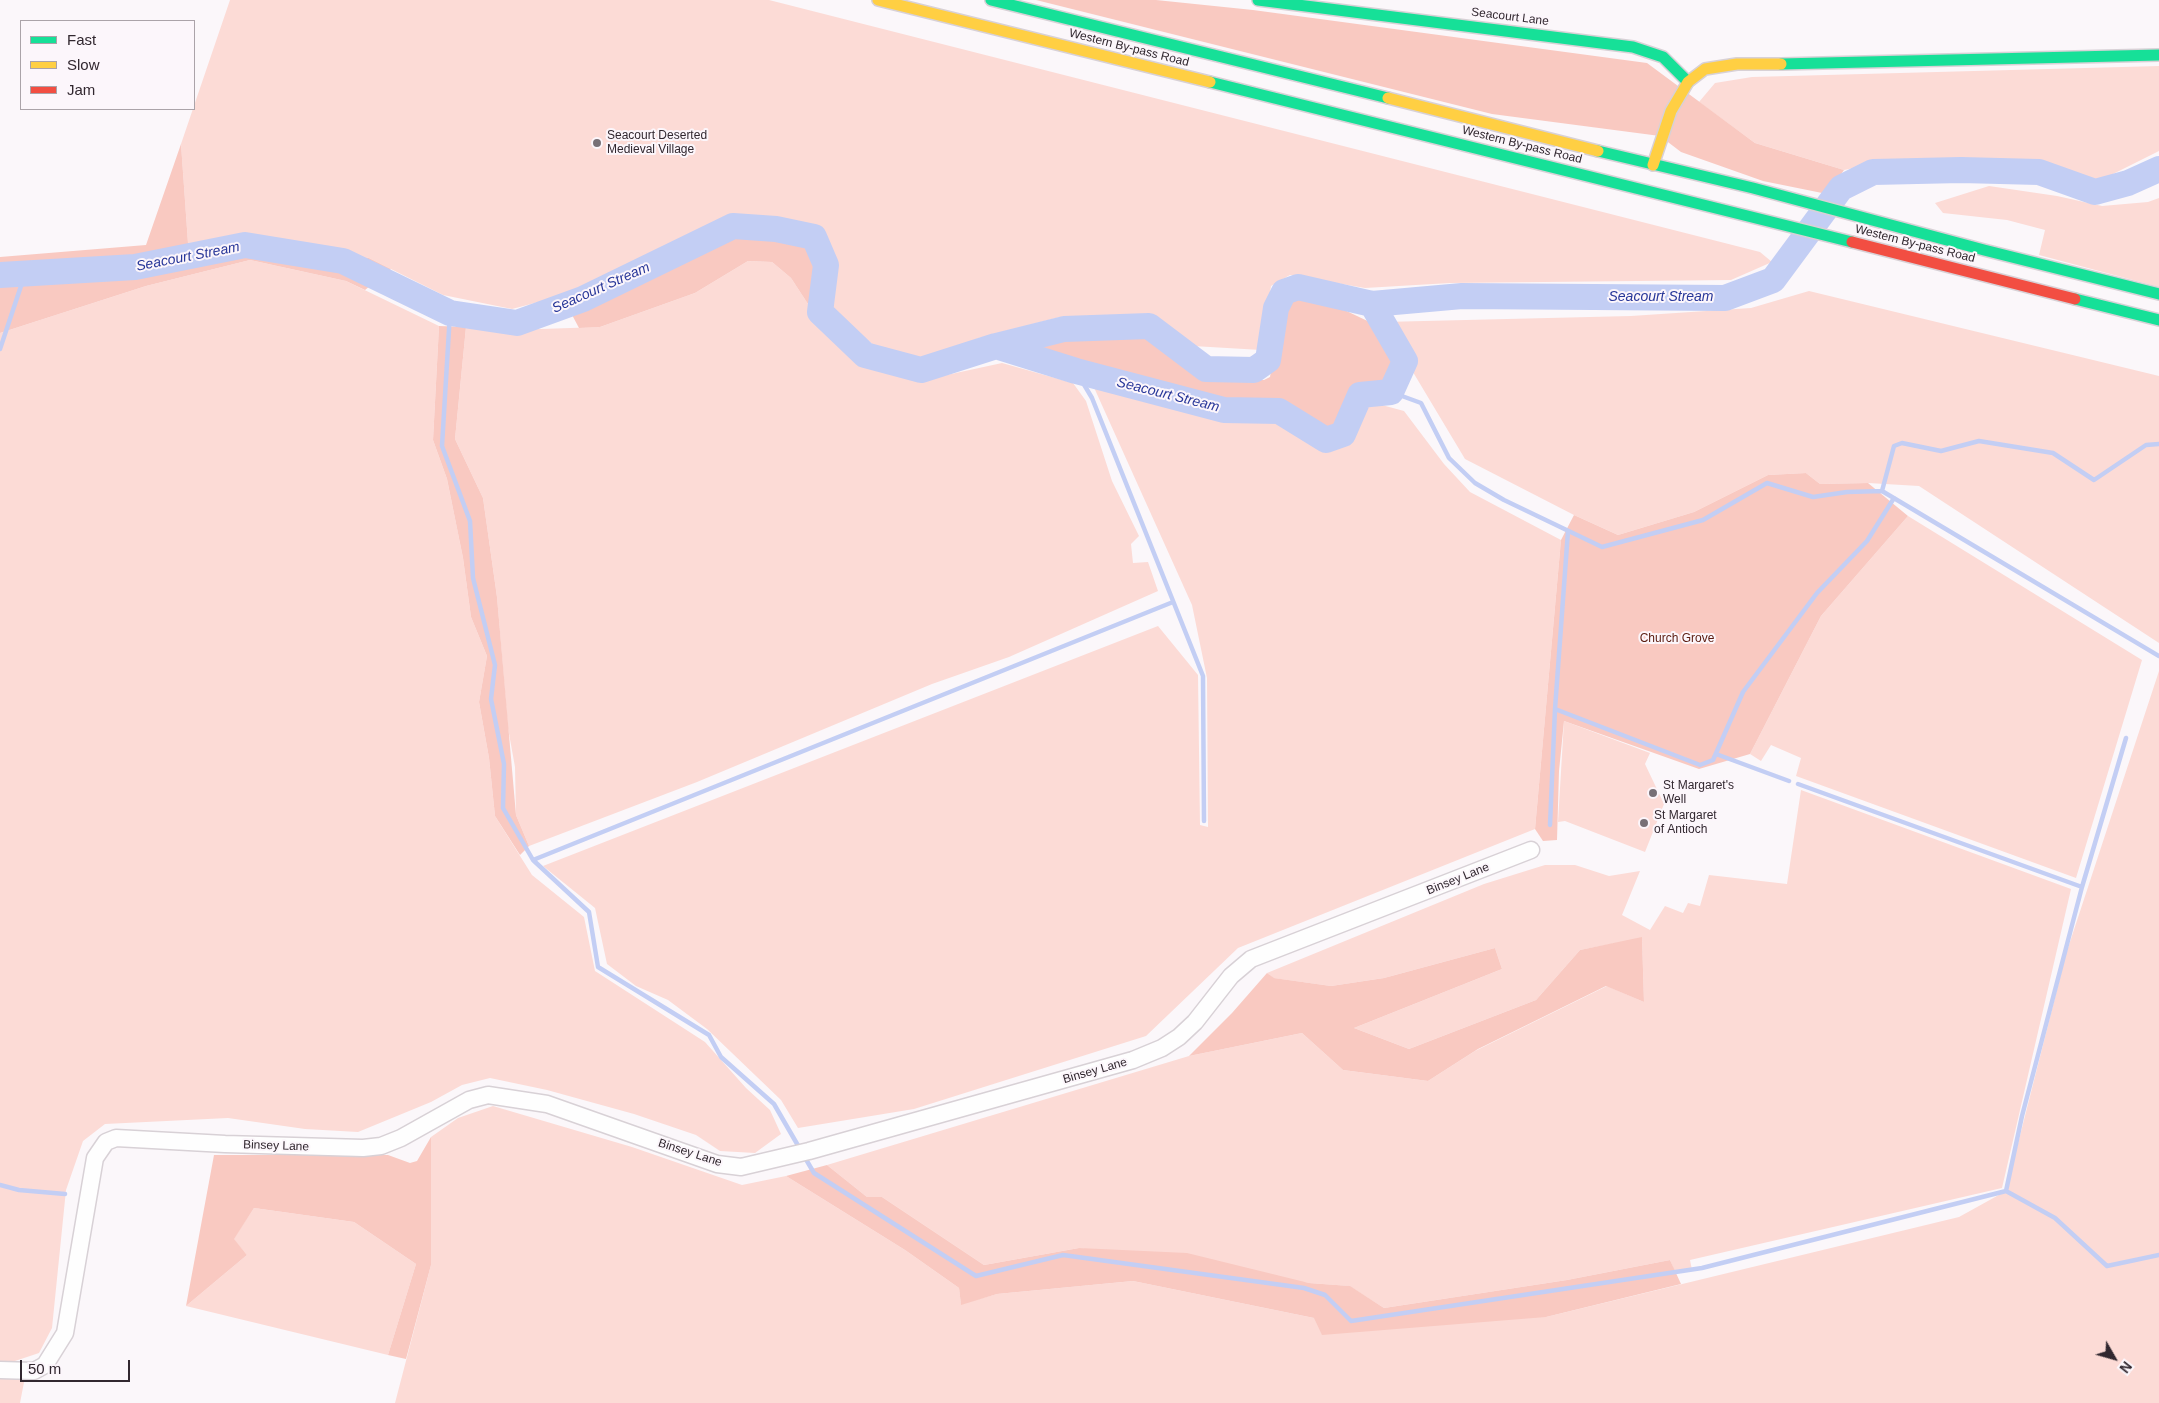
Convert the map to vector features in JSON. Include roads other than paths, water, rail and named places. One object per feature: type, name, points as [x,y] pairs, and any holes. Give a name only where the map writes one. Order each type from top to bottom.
[{"type":"main road","name":"Western By-pass Road","points":[[878,0],[1761,219],[2159,320]]},
{"type":"main road","name":"Western By-pass Road","points":[[991,0],[1447,112],[1653,165],[1769,192],[1984,250],[2159,294]]},
{"type":"main road","name":"Seacourt Lane","points":[[1258,0],[1633,47],[1663,57],[1688,82]]},
{"type":"main road","points":[[1653,165],[1671,111],[1688,82],[1705,68],[1737,64],[1829,64],[2159,55]]},
{"type":"street","name":"Binsey Lane","points":[[0,1370],[34,1371],[45,1365],[65,1333],[95,1158],[106,1142],[116,1138],[224,1144],[363,1148],[381,1146],[401,1138],[469,1100],[488,1095],[547,1104],[717,1164],[741,1167],[802,1152],[1124,1062],[1162,1048],[1179,1037],[1195,1022],[1232,976],[1251,959],[1530,850]]},
{"type":"waterway","name":"Seacourt Stream","points":[[0,275],[135,267],[245,245],[343,261],[450,313],[517,323],[583,299],[733,226],[776,229],[814,237],[826,265],[820,312],[865,355],[921,370],[996,346],[1064,329],[1149,326],[1206,369],[1254,370],[1268,360],[1276,308],[1284,292],[1298,287],[1372,304],[1462,296],[1725,298],[1773,280],[1841,188],[1873,172],[1961,170],[2039,172],[2095,192],[2128,183],[2159,169]]},
{"type":"waterway","points":[[0,349],[25,274]]},
{"type":"waterway","name":"Seacourt Stream","points":[[996,346],[1076,371],[1224,410],[1279,411],[1326,440],[1343,434],[1360,395],[1391,392],[1405,361],[1372,304]]},
{"type":"waterway","points":[[450,313],[442,446],[470,521],[473,578],[495,665],[491,699],[504,764],[503,808],[533,860],[589,912],[598,967],[709,1035],[721,1057],[774,1104],[800,1149]]},
{"type":"waterway","points":[[1076,371],[1092,398],[1203,676],[1204,821]]},
{"type":"waterway","points":[[1391,392],[1421,403],[1449,458],[1475,483],[1504,500],[1602,547],[1703,520],[1767,483],[1813,497],[1847,492],[1882,491],[2159,656]]},
{"type":"waterway","points":[[1882,491],[1894,446],[1902,443],[1941,451],[1979,441],[2053,453],[2094,480],[2146,445],[2159,444]]},
{"type":"waterway","points":[[1555,709],[1700,765],[1713,760],[1743,692],[1817,593],[1867,541],[1894,498]]},
{"type":"waterway","points":[[1550,825],[1555,709],[1568,531]]},
{"type":"waterway","points":[[533,860],[1173,602]]},
{"type":"waterway","points":[[1798,784],[2082,887],[2126,738]]},
{"type":"waterway","points":[[1716,754],[1789,781]]},
{"type":"waterway","points":[[2006,1191],[2022,1116],[2082,887]]},
{"type":"waterway","points":[[804,1156],[814,1173],[976,1276],[1063,1255],[1304,1288],[1325,1295],[1351,1321],[1702,1268],[2006,1191],[2055,1218],[2107,1266],[2159,1255]]},
{"type":"waterway","points":[[0,1185],[19,1190],[65,1194]]},
{"type":"place","name":"Seacourt Deserted Medieval Village","points":[[597,143]]},
{"type":"place","name":"St Margaret's Well","points":[[1653,793]]},
{"type":"place","name":"St Margaret of Antioch","points":[[1644,823]]},
{"type":"park label","name":"Church Grove","points":[[1677,639]]}]
